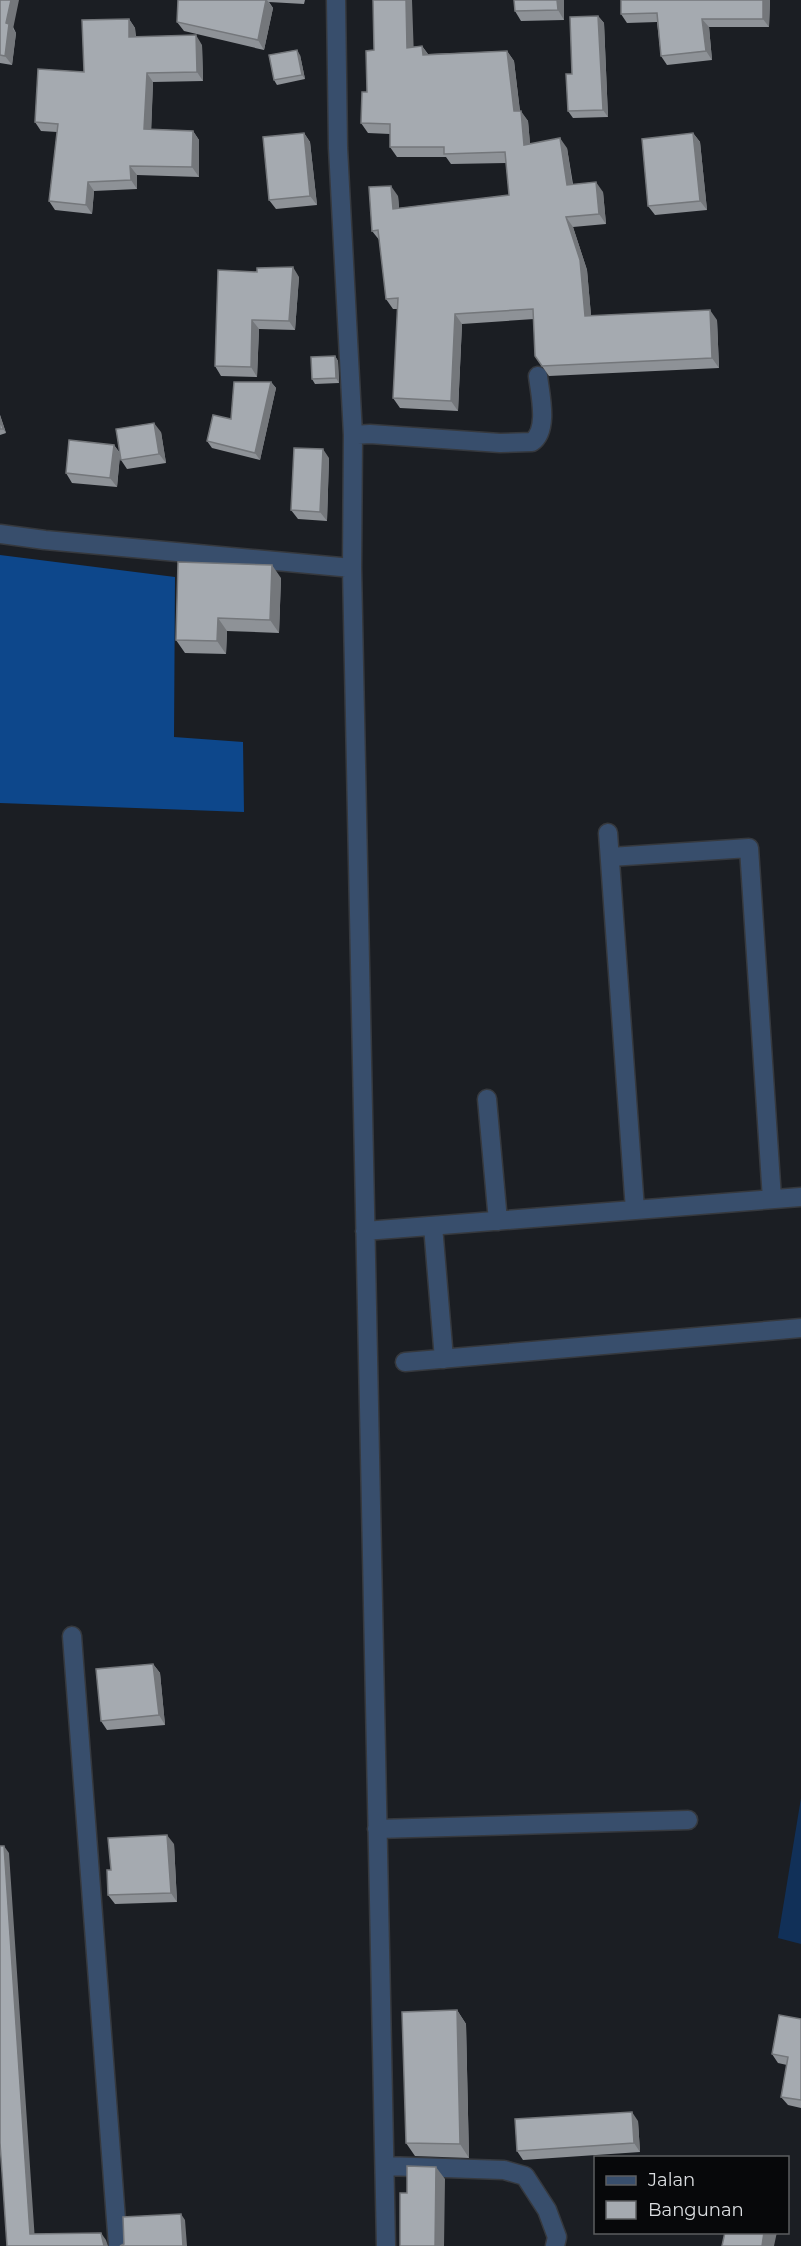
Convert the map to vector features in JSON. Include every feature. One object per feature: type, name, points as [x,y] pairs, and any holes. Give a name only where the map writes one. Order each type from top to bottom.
[{"type":"street","points":[[336,0],[338,147],[353,435],[352,568],[386,2246]]},
{"type":"street","points":[[353,435],[500,443],[532,442],[540,433],[542,425],[538,376]]},
{"type":"street","points":[[0,534],[352,568]]},
{"type":"street","points":[[608,833],[635,1210]]},
{"type":"street","points":[[610,857],[749,848],[772,1199]]},
{"type":"street","points":[[487,1099],[498,1221]]},
{"type":"street","points":[[365,1231],[801,1197]]},
{"type":"street","points":[[433,1226],[444,1359]]},
{"type":"street","points":[[405,1362],[801,1328]]},
{"type":"street","points":[[72,1636],[118,2246]]},
{"type":"street","points":[[376,1829],[688,1820]]},
{"type":"street","points":[[385,2166],[504,2170],[525,2176],[547,2210],[557,2237],[555,2246]]},
{"type":"shaded area","points":[[0,555],[175,577],[174,737],[243,742],[244,812],[0,803]]},
{"type":"shaded area","points":[[801,1798],[801,1944],[778,1938]]},
{"type":"building","points":[[0,0],[11,0],[6,23],[9,24],[5,56],[0,55]]},
{"type":"building","points":[[178,0],[266,0],[258,40],[177,22]]},
{"type":"building","points":[[373,0],[406,0],[407,48],[422,46],[423,55],[507,51],[514,111],[521,111],[524,145],[560,138],[567,185],[596,182],[599,214],[566,217],[580,260],[585,316],[710,310],[712,358],[542,366],[535,356],[533,309],[455,314],[451,401],[393,398],[398,298],[386,299],[378,230],[372,231],[369,187],[391,186],[393,209],[509,195],[505,152],[444,154],[444,147],[390,147],[390,124],[361,123],[362,92],[367,92],[366,51],[374,50]]},
{"type":"building","points":[[514,0],[557,0],[558,10],[515,11]]},
{"type":"building","points":[[621,0],[763,0],[763,19],[702,19],[706,51],[661,56],[657,13],[621,14]]},
{"type":"building","points":[[598,16],[603,110],[568,111],[566,74],[572,74],[570,17]]},
{"type":"building","points":[[129,19],[129,37],[196,35],[197,72],[147,73],[144,129],[193,131],[192,167],[130,166],[131,180],[88,182],[86,205],[49,201],[58,124],[35,122],[38,69],[84,72],[82,20]]},
{"type":"building","points":[[297,50],[302,75],[274,80],[269,55]]},
{"type":"building","points":[[304,133],[310,196],[269,200],[263,137]]},
{"type":"building","points":[[693,133],[700,201],[648,206],[642,139]]},
{"type":"building","points":[[293,267],[289,321],[252,320],[251,367],[215,366],[218,270],[257,272],[257,268]]},
{"type":"building","points":[[335,356],[336,378],[312,379],[311,357]]},
{"type":"building","points":[[234,382],[271,382],[255,453],[207,441],[213,415],[231,419]]},
{"type":"building","points":[[154,423],[159,454],[121,460],[116,429]]},
{"type":"building","points":[[69,440],[114,445],[110,478],[66,473]]},
{"type":"building","points":[[294,448],[323,449],[320,512],[291,510]]},
{"type":"building","points":[[178,562],[272,565],[270,620],[218,618],[217,641],[176,640]]},
{"type":"building","points":[[153,1664],[159,1715],[101,1721],[96,1669]]},
{"type":"building","points":[[167,1835],[171,1893],[108,1895],[107,1870],[111,1870],[108,1838]]},
{"type":"building","points":[[0,1846],[4,1846],[30,2234],[101,2233],[104,2246],[7,2246],[0,2143]]},
{"type":"building","points":[[457,2010],[460,2144],[406,2143],[402,2012]]},
{"type":"building","points":[[779,2015],[801,2019],[801,2100],[781,2097],[788,2057],[772,2054]]},
{"type":"building","points":[[632,2112],[634,2143],[517,2151],[515,2119]]},
{"type":"building","points":[[407,2166],[436,2167],[435,2246],[400,2246],[400,2193],[407,2193]]},
{"type":"building","points":[[181,2214],[183,2246],[120,2246],[124,2244],[123,2217]]},
{"type":"building","points":[[725,2234],[764,2234],[762,2246],[722,2246]]}]
